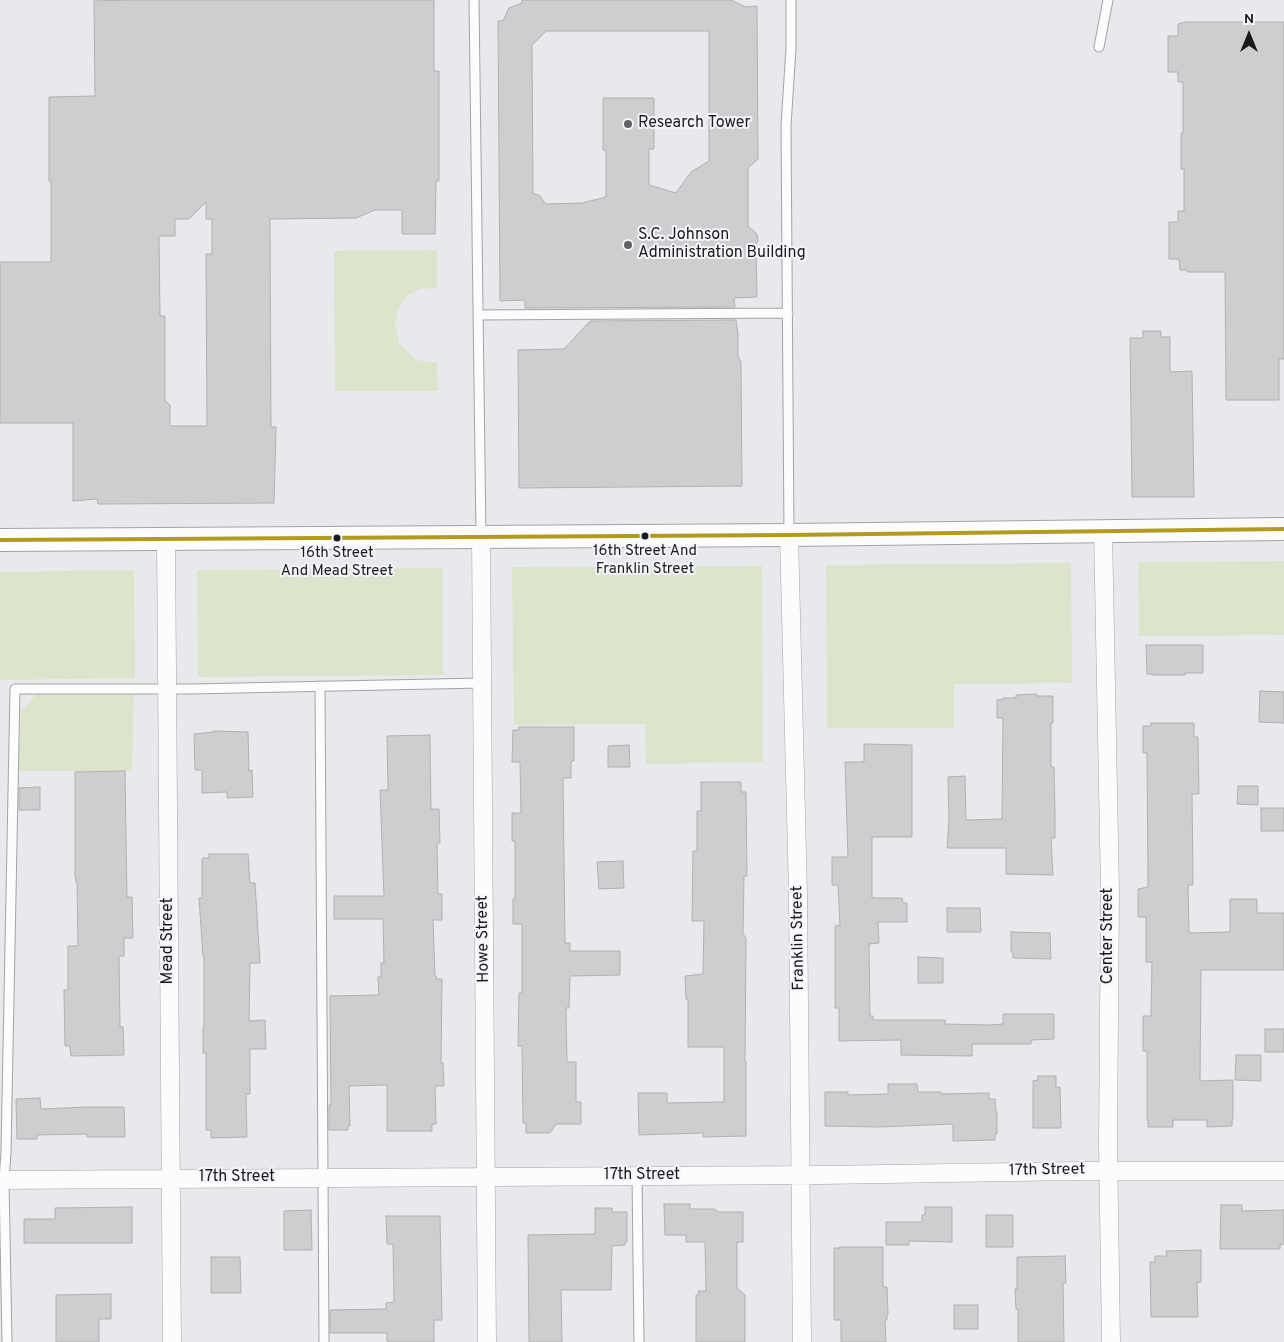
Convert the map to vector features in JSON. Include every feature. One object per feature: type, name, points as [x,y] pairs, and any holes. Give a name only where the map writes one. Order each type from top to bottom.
[{"type":"street","points":[[0,540],[1284,529]]},
{"type":"street","name":"Center Street","points":[[1103,530],[1110,892],[1109,1171],[1111,1342]]},
{"type":"street","name":"Franklin Street","points":[[789,534],[798,894],[802,1342]]},
{"type":"street","name":"Howe Street","points":[[481,537],[487,1342]]},
{"type":"street","name":"Mead Street","points":[[166,539],[172,1342]]},
{"type":"street","name":"17th Street","points":[[2,1180],[1109,1171],[1284,1172]]},
{"type":"lane","points":[[474,0],[481,537]]},
{"type":"lane","points":[[789,534],[786,126],[791,48],[791,0]]},
{"type":"lane","points":[[1099,47],[1108,0]]},
{"type":"lane","points":[[478,315],[788,314]]},
{"type":"lane","points":[[7,1342],[2,1180],[6,1152],[15,689],[167,689],[482,684]]},
{"type":"lane","points":[[320,686],[324,1342]]},
{"type":"lane","points":[[638,1176],[639,1342]]},
{"type":"green space","points":[[437,250],[437,288],[420,289],[408,295],[399,307],[395,323],[399,344],[416,360],[437,363],[438,391],[335,391],[334,251]]},
{"type":"green space","points":[[1284,561],[1284,635],[1139,636],[1138,562]]},
{"type":"green space","points":[[1071,563],[1072,683],[954,684],[954,728],[827,728],[826,565]]},
{"type":"green space","points":[[762,566],[763,762],[646,764],[645,724],[514,725],[512,567]]},
{"type":"green space","points":[[443,568],[443,675],[198,677],[197,570]]},
{"type":"green space","points":[[134,570],[135,678],[0,680],[0,572]]},
{"type":"green space","points":[[37,693],[134,693],[132,771],[18,771],[21,712]]},
{"type":"building","points":[[434,0],[434,71],[439,71],[439,181],[436,181],[435,234],[402,234],[402,210],[375,210],[356,218],[270,219],[271,427],[276,427],[274,503],[98,504],[97,499],[73,501],[73,423],[0,423],[0,262],[51,262],[49,97],[95,96],[94,1]],"holes":[[[206,202],[206,219],[212,219],[212,254],[206,254],[207,426],[170,426],[170,405],[165,400],[165,316],[160,316],[159,236],[175,236],[175,219],[189,219]]]},
{"type":"building","points":[[522,0],[731,0],[746,7],[757,6],[758,159],[748,168],[748,226],[757,234],[758,241],[756,244],[757,297],[734,298],[735,307],[525,308],[525,300],[500,301],[498,21],[503,21],[509,8],[522,3]],"holes":[[[546,31],[709,31],[709,161],[691,172],[676,193],[649,185],[649,149],[654,149],[654,98],[603,98],[603,150],[606,150],[606,197],[582,203],[546,204],[540,196],[533,193],[532,45]]]},
{"type":"building","points":[[1185,22],[1284,22],[1284,359],[1279,359],[1279,400],[1226,400],[1225,272],[1187,272],[1187,270],[1180,270],[1179,259],[1169,259],[1169,222],[1178,222],[1178,211],[1184,211],[1184,169],[1181,169],[1183,82],[1178,82],[1178,72],[1168,72],[1168,36],[1178,36],[1178,24]]},
{"type":"building","points":[[736,320],[738,356],[741,362],[742,486],[519,488],[518,350],[564,349],[590,321]]},
{"type":"building","points":[[1143,331],[1161,331],[1161,337],[1170,337],[1170,372],[1192,371],[1194,497],[1132,497],[1130,338],[1143,338]]},
{"type":"building","points":[[1146,645],[1203,645],[1203,673],[1185,673],[1185,675],[1147,674]]},
{"type":"building","points":[[1260,691],[1284,692],[1284,723],[1259,722]]},
{"type":"building","points":[[1036,694],[1036,696],[1053,696],[1051,767],[1054,767],[1055,838],[1051,838],[1053,875],[1006,874],[1006,848],[947,848],[949,820],[948,777],[965,776],[966,820],[1002,819],[1003,718],[997,718],[997,700],[1016,698],[1016,695]]},
{"type":"building","points":[[1151,723],[1194,723],[1194,737],[1198,737],[1199,794],[1192,794],[1193,885],[1188,885],[1189,933],[1230,932],[1230,899],[1257,899],[1257,913],[1284,913],[1284,970],[1201,970],[1200,1081],[1233,1080],[1232,1126],[1207,1127],[1207,1120],[1173,1120],[1173,1127],[1148,1127],[1147,1051],[1143,1051],[1143,1016],[1151,1016],[1152,962],[1146,962],[1146,917],[1138,917],[1138,889],[1148,887],[1147,753],[1143,753],[1143,726],[1151,726]]},
{"type":"building","points":[[519,727],[574,727],[574,761],[571,761],[571,778],[563,778],[565,943],[570,943],[570,951],[620,951],[620,975],[570,976],[569,1008],[566,1008],[567,1062],[576,1062],[576,1102],[581,1102],[581,1124],[556,1124],[550,1133],[526,1133],[526,1123],[523,1123],[522,1046],[518,1046],[519,993],[522,993],[522,924],[513,924],[515,841],[512,841],[512,813],[521,813],[520,762],[512,762],[513,730],[519,730]]},
{"type":"building","points":[[214,731],[248,732],[249,771],[252,770],[253,797],[227,798],[227,792],[202,793],[202,770],[195,770],[194,734]]},
{"type":"building","points":[[430,735],[431,809],[439,809],[440,843],[437,843],[438,894],[442,894],[442,920],[433,920],[435,976],[436,979],[442,979],[441,1063],[443,1063],[444,1086],[436,1086],[435,1088],[436,1124],[432,1124],[432,1131],[387,1131],[387,1085],[349,1086],[350,1126],[348,1126],[348,1130],[329,1130],[329,1105],[331,1105],[330,996],[379,995],[378,977],[381,977],[381,963],[384,963],[383,919],[334,919],[334,896],[384,896],[380,790],[388,790],[387,736]]},
{"type":"building","points":[[864,744],[912,745],[912,837],[872,837],[872,898],[902,898],[903,903],[907,903],[907,922],[878,922],[879,943],[869,944],[870,1016],[873,1016],[873,1020],[945,1020],[945,1024],[990,1025],[1003,1024],[1003,1014],[1054,1014],[1054,1039],[1031,1040],[1031,1044],[972,1044],[972,1056],[901,1055],[901,1040],[839,1041],[839,1008],[835,1008],[835,926],[840,925],[838,885],[832,885],[832,857],[848,857],[845,762],[864,762]]},
{"type":"building","points":[[629,745],[630,767],[608,767],[608,746]]},
{"type":"building","points":[[125,771],[127,897],[132,897],[133,938],[124,938],[124,956],[119,956],[120,1027],[123,1027],[124,1055],[71,1056],[70,1046],[65,1046],[64,990],[68,990],[68,946],[78,946],[77,882],[75,876],[75,772]]},
{"type":"building","points":[[701,782],[741,782],[741,792],[746,792],[747,876],[744,876],[743,934],[746,938],[746,1136],[703,1137],[703,1133],[639,1135],[638,1093],[667,1093],[667,1103],[724,1102],[724,1047],[688,1047],[688,999],[686,999],[685,976],[703,974],[704,921],[692,921],[693,851],[697,851],[697,811],[701,811]]},
{"type":"building","points":[[1238,786],[1258,786],[1258,805],[1237,804]]},
{"type":"building","points":[[40,787],[40,810],[19,810],[19,788]]},
{"type":"building","points":[[1261,808],[1284,808],[1284,831],[1261,831]]},
{"type":"building","points":[[209,854],[248,854],[250,883],[255,883],[260,963],[250,963],[249,1021],[265,1020],[266,1049],[250,1049],[250,1094],[246,1094],[247,1137],[211,1138],[211,1130],[206,1130],[206,1053],[203,1053],[204,957],[199,898],[202,898],[202,858],[209,858]]},
{"type":"building","points":[[623,861],[624,888],[599,889],[597,862]]},
{"type":"building","points":[[947,908],[980,908],[981,932],[947,932]]},
{"type":"building","points":[[1011,932],[1050,933],[1051,959],[1013,958],[1013,952],[1011,952]]},
{"type":"building","points":[[918,957],[943,958],[943,983],[918,983]]},
{"type":"building","points":[[1265,1029],[1284,1029],[1284,1052],[1265,1052]]},
{"type":"building","points":[[1236,1055],[1261,1055],[1261,1081],[1235,1080]]},
{"type":"building","points":[[1038,1076],[1056,1076],[1056,1087],[1060,1087],[1061,1128],[1033,1128],[1033,1081],[1038,1080]]},
{"type":"building","points":[[888,1084],[917,1084],[918,1092],[941,1092],[941,1094],[989,1093],[989,1099],[995,1099],[997,1112],[997,1134],[995,1134],[995,1140],[953,1141],[953,1124],[879,1127],[825,1126],[825,1092],[848,1092],[848,1095],[888,1094]]},
{"type":"building","points":[[40,1098],[41,1109],[124,1107],[125,1137],[87,1137],[87,1134],[37,1135],[37,1139],[17,1139],[16,1099]]},
{"type":"building","points":[[664,1204],[690,1204],[690,1209],[743,1212],[743,1242],[737,1242],[737,1288],[745,1295],[745,1342],[696,1342],[696,1295],[699,1295],[698,1291],[706,1291],[705,1242],[686,1242],[686,1235],[665,1235]]},
{"type":"building","points":[[1221,1205],[1242,1205],[1242,1211],[1284,1210],[1284,1244],[1280,1245],[1280,1249],[1220,1249]]},
{"type":"building","points":[[132,1207],[132,1243],[24,1243],[24,1219],[55,1219],[55,1208]]},
{"type":"building","points":[[925,1207],[952,1207],[952,1242],[909,1241],[909,1245],[886,1245],[886,1222],[922,1222],[922,1215],[925,1215]]},
{"type":"building","points":[[595,1208],[612,1208],[612,1212],[627,1212],[627,1242],[625,1242],[625,1245],[612,1246],[611,1290],[561,1290],[562,1342],[529,1342],[528,1235],[595,1234]]},
{"type":"building","points":[[311,1210],[312,1250],[284,1250],[284,1211]]},
{"type":"building","points":[[986,1215],[1013,1215],[1013,1247],[986,1247]]},
{"type":"building","points":[[386,1216],[440,1216],[442,1320],[434,1320],[434,1342],[390,1342],[387,1341],[387,1333],[330,1333],[330,1310],[386,1309],[386,1303],[394,1302],[393,1244],[387,1244]]},
{"type":"building","points":[[883,1247],[883,1287],[887,1287],[888,1314],[887,1320],[885,1320],[886,1342],[841,1342],[841,1320],[834,1320],[834,1248]]},
{"type":"building","points":[[1201,1250],[1201,1282],[1197,1282],[1198,1317],[1151,1317],[1150,1262],[1155,1262],[1155,1256],[1167,1256],[1166,1251]]},
{"type":"building","points":[[1065,1256],[1066,1283],[1063,1283],[1064,1342],[1018,1342],[1018,1309],[1016,1309],[1015,1289],[1017,1289],[1017,1257]]},
{"type":"building","points":[[211,1257],[240,1257],[241,1293],[211,1293]]},
{"type":"building","points":[[111,1294],[111,1319],[99,1319],[99,1342],[56,1342],[56,1295]]},
{"type":"building","points":[[954,1305],[978,1305],[978,1329],[954,1329]]},
{"type":"transit line","points":[[0,540],[789,535],[1284,529]]},
{"type":"place","name":"Research Tower","points":[[628,124]]},
{"type":"place","name":"S.C. Johnson Administration Building","points":[[628,245]]},
{"type":"place","name":"16th Street And Franklin Street","points":[[645,536]]},
{"type":"place","name":"16th Street And Mead Street","points":[[337,538]]}]
